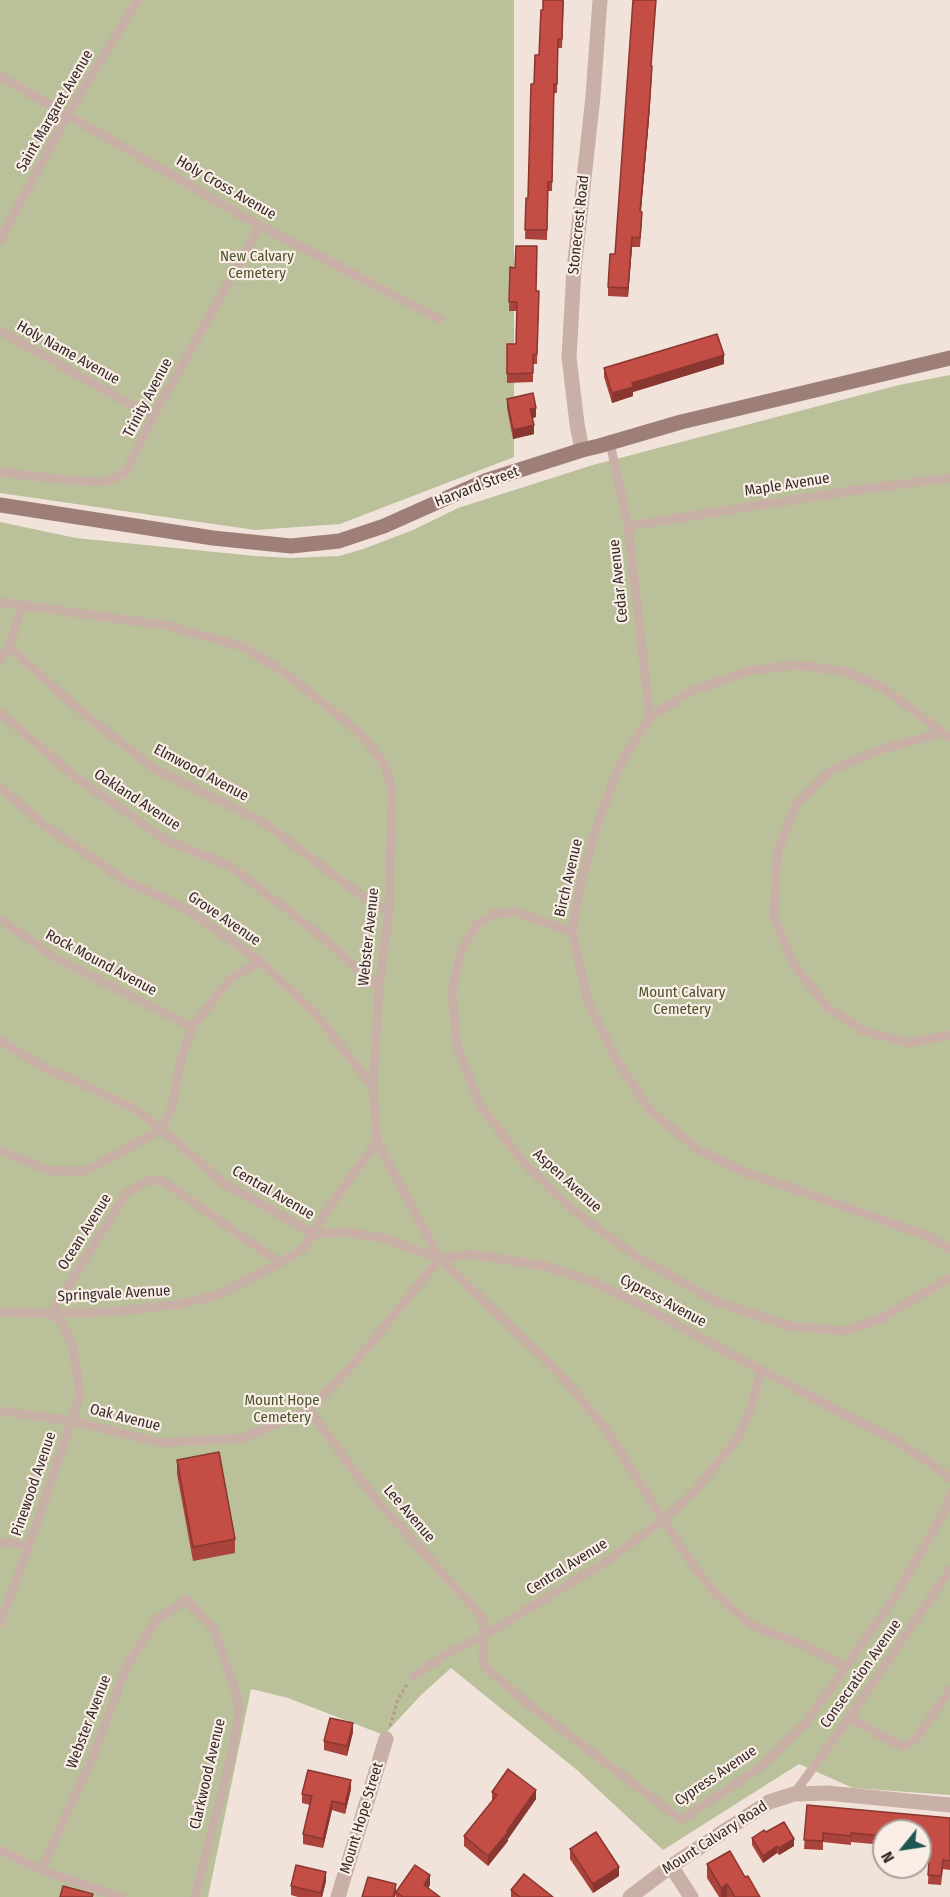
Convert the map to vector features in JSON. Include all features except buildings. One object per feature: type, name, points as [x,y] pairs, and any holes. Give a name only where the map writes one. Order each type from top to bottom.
[{"type":"main road","name":"Harvard Street","points":[[0,505],[213,538],[291,546],[339,541],[384,526],[485,481],[582,450],[681,422],[950,358]]},
{"type":"street","name":"Stonecrest Road","points":[[582,450],[569,357],[574,270],[593,96],[600,0]]},
{"type":"street","name":"Mount Hope Street","points":[[338,1897],[386,1739]]},
{"type":"street","name":"Mount Calvary Road","points":[[630,1897],[671,1866],[769,1802],[794,1794],[827,1792],[950,1806]]},
{"type":"street","points":[[671,1866],[691,1897]]},
{"type":"lane","name":"Saint Margaret Avenue","points":[[0,240],[68,114],[138,0]]},
{"type":"lane","name":"Holy Cross Avenue","points":[[0,76],[260,226],[440,319]]},
{"type":"lane","name":"Trinity Avenue","points":[[0,472],[105,482],[126,472],[153,417],[260,226]]},
{"type":"lane","name":"Holy Name Avenue","points":[[0,331],[153,417]]},
{"type":"lane","name":"Cedar Avenue","points":[[610,443],[628,526],[650,717]]},
{"type":"lane","name":"Maple Avenue","points":[[628,526],[849,491],[950,478]]},
{"type":"lane","name":"Webster Avenue","points":[[0,602],[169,626],[244,647],[288,675],[362,734],[384,763],[392,790],[389,912],[379,989],[373,1087],[377,1142],[440,1259]]},
{"type":"lane","points":[[0,661],[9,647],[22,606]]},
{"type":"lane","name":"Elmwood Avenue","points":[[9,647],[78,709],[155,769],[263,822],[356,891],[389,912]]},
{"type":"lane","name":"Birch Avenue","points":[[946,735],[882,687],[844,671],[798,665],[747,670],[690,693],[650,717],[620,764],[598,822],[580,886],[572,932],[588,1002],[614,1056],[650,1110],[699,1151],[750,1174],[926,1235],[950,1249]]},
{"type":"lane","name":"Oakland Avenue","points":[[0,713],[78,779],[166,840],[230,866],[320,935],[379,989]]},
{"type":"lane","points":[[946,735],[882,749],[831,770],[796,805],[777,853],[774,917],[794,965],[827,1007],[864,1031],[908,1043],[950,1035]]},
{"type":"lane","name":"Grove Avenue","points":[[0,788],[44,825],[126,881],[188,910],[260,961],[317,1015],[373,1087]]},
{"type":"lane","name":"Aspen Avenue","points":[[572,932],[516,912],[494,914],[478,923],[461,951],[452,991],[457,1046],[480,1105],[524,1163],[575,1212],[639,1258],[719,1303],[790,1326],[846,1331],[880,1319],[950,1278]]},
{"type":"lane","name":"Rock Mound Avenue","points":[[0,919],[54,957],[192,1027]]},
{"type":"lane","points":[[0,1151],[52,1171],[86,1171],[161,1130],[172,1108],[180,1063],[192,1027],[229,980],[260,961]]},
{"type":"lane","name":"Central Avenue","points":[[0,1041],[51,1071],[137,1110],[222,1182],[314,1234],[346,1232],[386,1239],[440,1259],[556,1371],[606,1428],[663,1520],[693,1565],[717,1595],[752,1626],[799,1643],[846,1667]]},
{"type":"lane","name":"Springvale Avenue","points":[[0,1312],[27,1314],[129,1310],[182,1305],[218,1295],[302,1249],[314,1234],[324,1214],[377,1142]]},
{"type":"lane","name":"Ocean Avenue","points":[[51,1312],[126,1194],[146,1181],[161,1180],[280,1263]]},
{"type":"lane","name":"Cypress Avenue","points":[[440,1259],[471,1254],[544,1266],[589,1280],[894,1440],[950,1478]]},
{"type":"lane","points":[[309,1410],[350,1368],[440,1259]]},
{"type":"lane","points":[[51,1312],[63,1324],[73,1347],[80,1395],[72,1421]]},
{"type":"lane","name":"Central Avenue","points":[[484,1636],[610,1559],[663,1520],[696,1490],[738,1438],[751,1408],[761,1370]]},
{"type":"lane","name":"Oak Avenue","points":[[0,1411],[72,1421],[162,1443],[243,1438],[309,1410]]},
{"type":"lane","name":"Lee Avenue","points":[[309,1410],[373,1496],[482,1617],[484,1636]]},
{"type":"lane","name":"Pinewood Avenue","points":[[0,1623],[72,1421]]},
{"type":"lane","name":"Cypress Avenue","points":[[484,1636],[483,1665],[527,1703],[681,1820],[758,1769],[805,1724],[893,1600],[948,1506],[950,1493]]},
{"type":"lane","points":[[0,1542],[29,1546]]},
{"type":"lane","name":"Consecration Avenue","points":[[794,1794],[950,1570]]},
{"type":"lane","name":"Webster Avenue","points":[[42,1870],[93,1756],[126,1668],[156,1620],[186,1600]]},
{"type":"lane","name":"Clarkwood Avenue","points":[[186,1600],[214,1629],[235,1689],[239,1709],[233,1748],[195,1897]]},
{"type":"lane","points":[[413,1676],[452,1651],[484,1636]]},
{"type":"lane","points":[[849,1718],[903,1747],[916,1738],[950,1690]]},
{"type":"lane","points":[[0,1850],[42,1870],[121,1897]]},
{"type":"path","points":[[386,1739],[398,1700],[413,1676]]},
{"type":"green space","name":"New Calvary Cemetery","points":[[0,0],[514,0],[514,457],[340,524],[255,530],[0,493]]},
{"type":"green space","name":"Mount Hope Cemetery","points":[[950,375],[950,1795],[853,1788],[799,1764],[663,1850],[577,1770],[451,1668],[421,1695],[384,1735],[288,1698],[251,1689],[208,1897],[0,1897],[0,522],[76,538],[255,556],[291,558],[339,556],[413,530],[458,508],[593,465],[899,385]]},
{"type":"park label","name":"Mount Calvary Cemetery","points":[[682,1002]]}]
